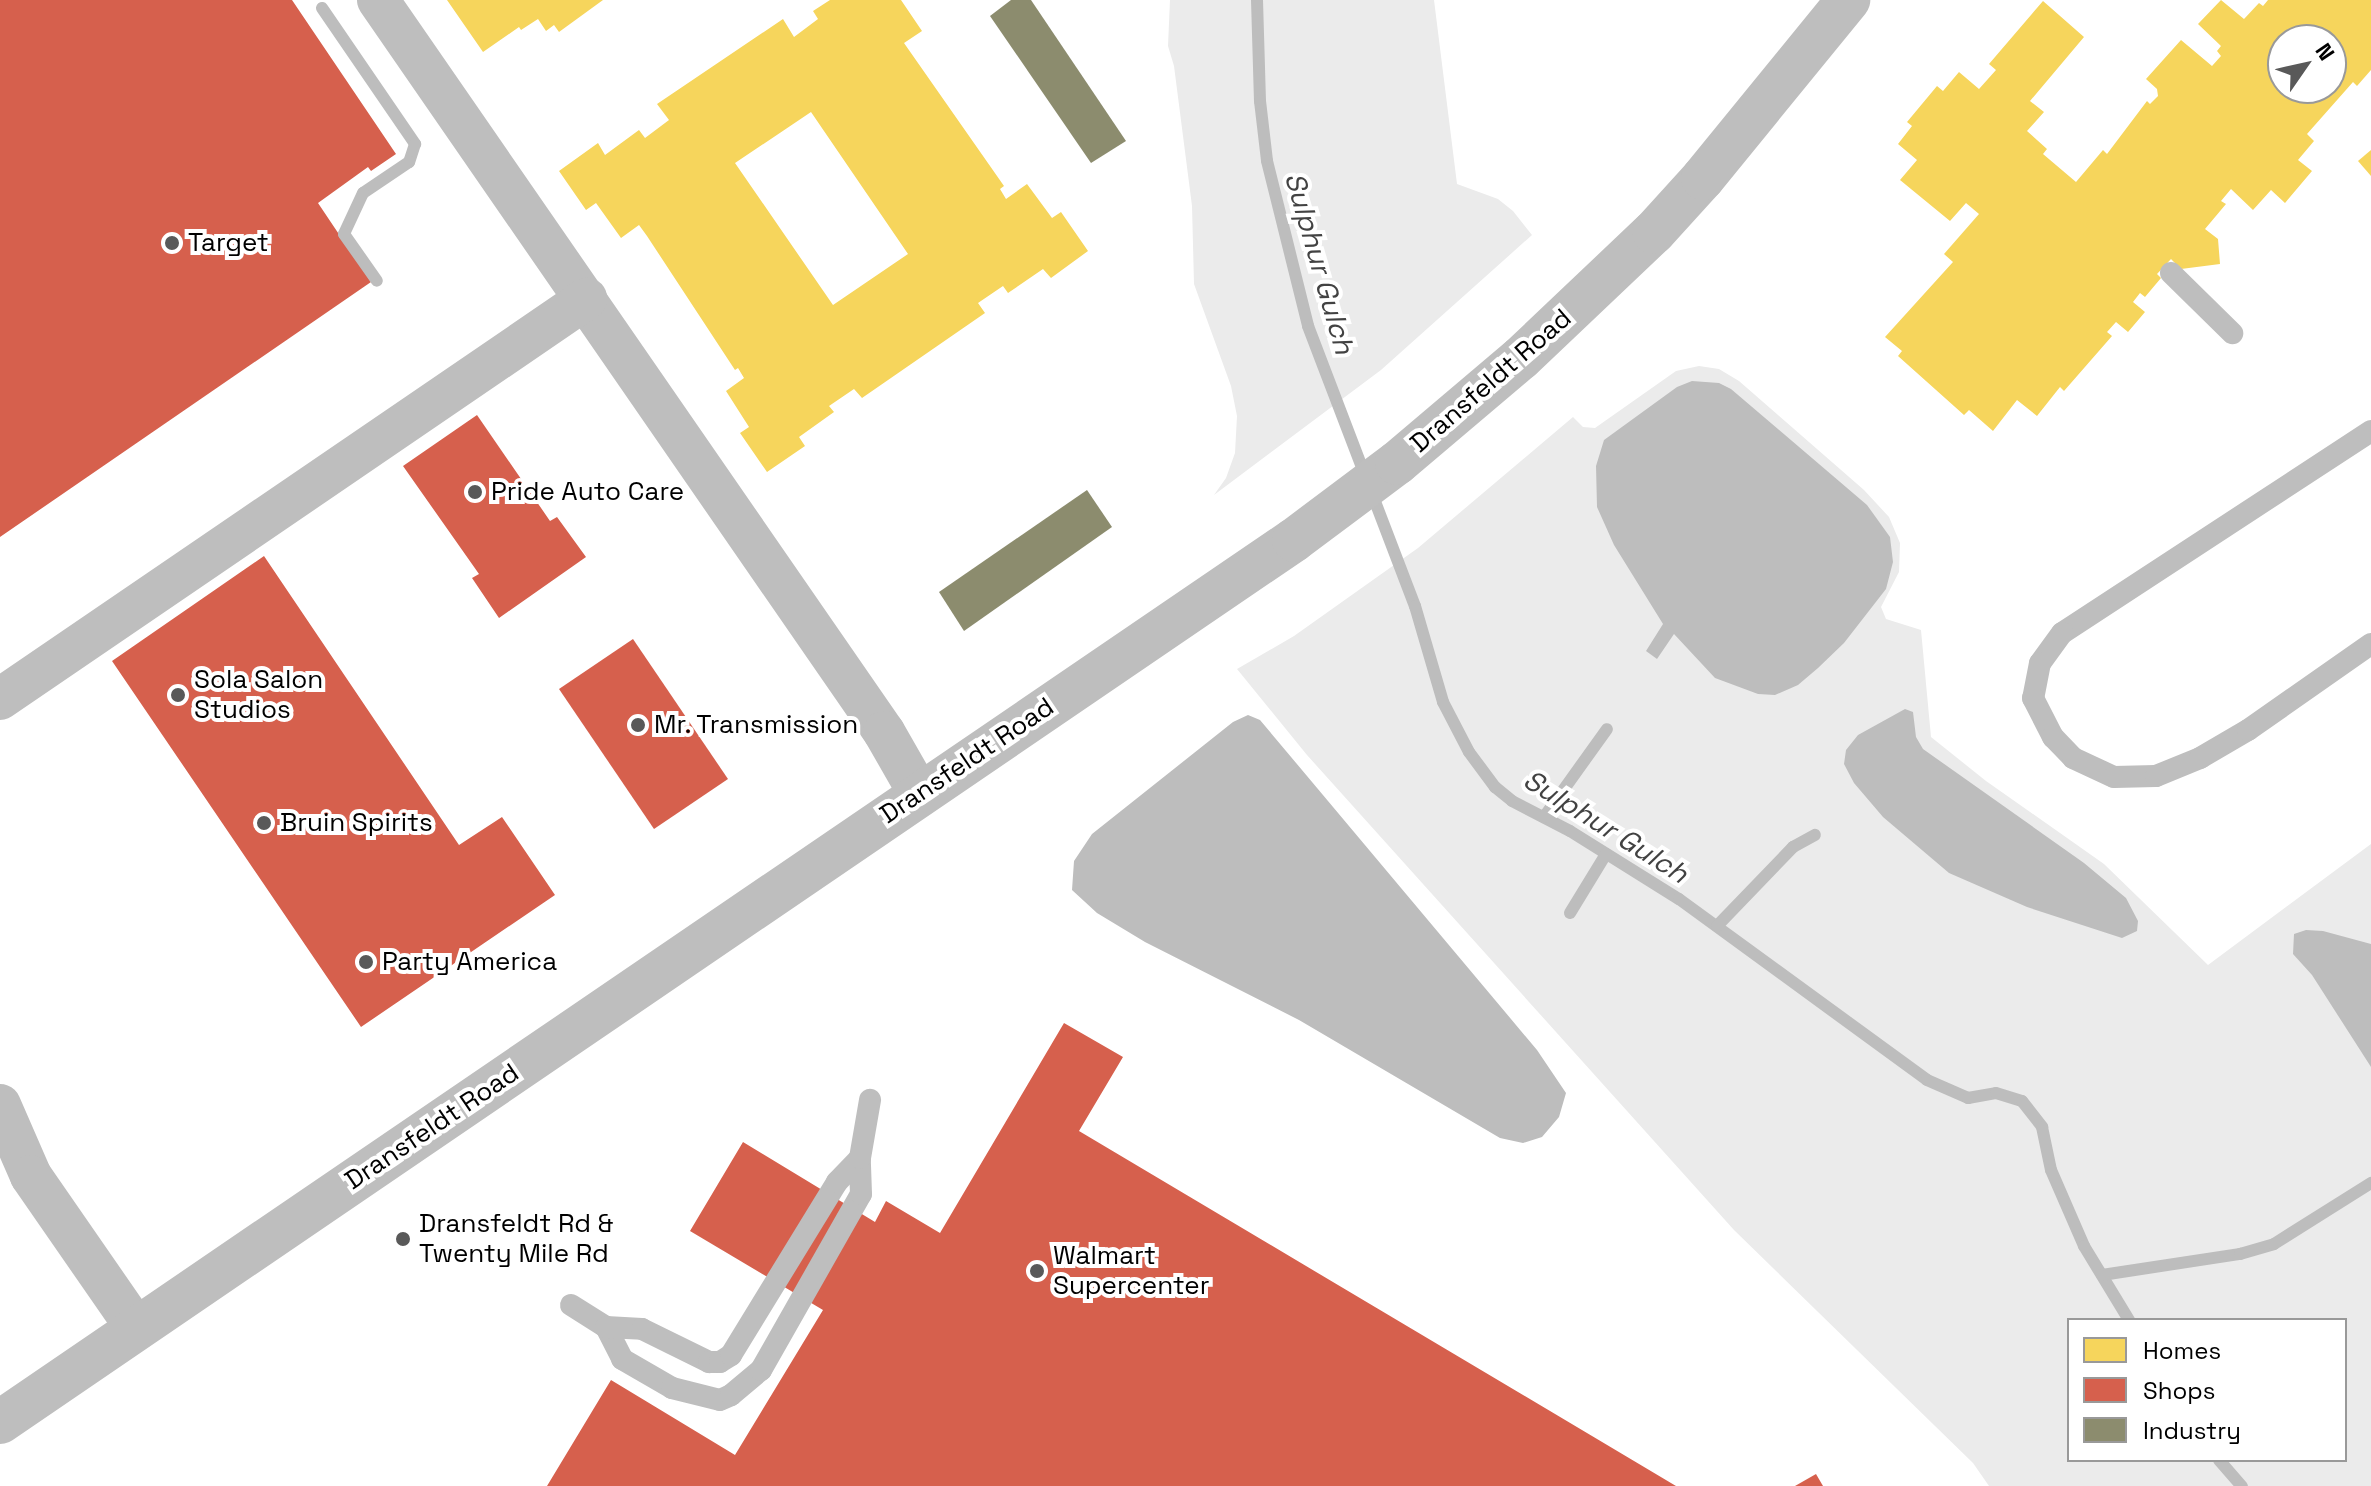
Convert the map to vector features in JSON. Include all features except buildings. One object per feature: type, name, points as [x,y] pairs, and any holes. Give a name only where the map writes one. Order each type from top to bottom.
[{"type":"street","points":[[378,0],[884,732],[919,793]]},
{"type":"street","name":"Dransfeldt Road","points":[[0,1422],[1294,540],[1397,463],[1559,324],[1654,232],[1703,178],[1848,0]]},
{"type":"street","points":[[0,699],[586,299]]},
{"type":"street","points":[[0,1105],[31,1176],[137,1329]]},
{"type":"lane","points":[[2171,273],[2232,333]]},
{"type":"lane","points":[[2371,431],[2062,633],[2040,663],[2033,698],[2053,737],[2073,758],[2114,777],[2156,776],[2200,758],[2248,730],[2371,644]]},
{"type":"lane","points":[[606,1327],[622,1359],[672,1388],[689,1395],[720,1400],[740,1389],[761,1370],[861,1194],[860,1158],[870,1100]]},
{"type":"lane","points":[[571,1305],[606,1327],[642,1329],[709,1362],[720,1362],[731,1355],[837,1182],[860,1158]]},
{"type":"shaded area","points":[[1170,0],[1434,0],[1457,184],[1498,199],[1513,211],[1532,235],[1381,370],[1214,495],[1226,478],[1235,453],[1237,416],[1231,386],[1194,284],[1192,206],[1174,66],[1168,46]]},
{"type":"shaded area","points":[[1699,366],[1719,369],[1739,381],[1864,490],[1889,517],[1900,543],[1899,572],[1881,607],[1886,619],[1921,630],[1931,737],[1986,781],[2104,864],[2208,965],[2371,844],[2371,1486],[1989,1486],[1973,1463],[1734,1230],[1307,755],[1237,669],[1294,636],[1418,548],[1573,417],[1583,427],[1595,428],[1676,371]]},
{"type":"shaded area","points":[[1692,381],[1719,383],[1731,389],[1867,505],[1890,537],[1893,562],[1886,589],[1844,643],[1818,668],[1798,685],[1775,695],[1758,694],[1715,678],[1674,634],[1657,659],[1646,651],[1663,624],[1614,545],[1597,507],[1596,466],[1604,440],[1677,387]]},
{"type":"shaded area","points":[[1905,709],[1913,712],[1916,737],[1923,749],[2084,863],[2126,898],[2138,921],[2137,931],[2122,938],[2027,907],[1949,873],[1883,817],[1854,783],[1844,764],[1846,750],[1858,735]]},
{"type":"shaded area","points":[[1248,715],[1260,720],[1537,1050],[1566,1093],[1559,1117],[1542,1137],[1523,1143],[1500,1138],[1299,1020],[1145,942],[1097,913],[1072,890],[1074,861],[1092,834],[1233,722]]},
{"type":"shaded area","points":[[2306,930],[2323,931],[2371,944],[2371,1067],[2312,975],[2293,954],[2294,934]]},
{"type":"waterway","name":"Sulphur Gulch","points":[[1257,0],[1260,101],[1267,161],[1308,326],[1415,606],[1443,702],[1469,752],[1495,787],[1512,801],[1570,831],[1679,899],[1927,1080],[1968,1098],[1996,1093],[2022,1101],[2042,1127],[2051,1170],[2084,1246],[2128,1318]]},
{"type":"waterway","points":[[322,8],[415,144],[409,162],[363,193],[344,234],[377,281]]},
{"type":"waterway","points":[[1544,817],[1607,729]]},
{"type":"waterway","points":[[1717,926],[1793,847],[1815,835]]},
{"type":"waterway","points":[[1570,913],[1606,854]]},
{"type":"waterway","points":[[2102,1275],[2240,1254],[2274,1244],[2371,1183]]},
{"type":"waterway","name":"Sulphur Gulch","points":[[2221,1462],[2242,1486]]},
{"type":"place","name":"Target","points":[[172,243]]},
{"type":"place","name":"Pride Auto Care","points":[[475,492]]},
{"type":"place","name":"Sola Salon Studios","points":[[178,695]]},
{"type":"place","name":"Mr. Transmission","points":[[638,725]]},
{"type":"place","name":"Bruin Spirits","points":[[264,823]]},
{"type":"place","name":"Party America","points":[[366,962]]},
{"type":"place","name":"Dransfeldt Rd & Twenty Mile Rd","points":[[403,1239]]},
{"type":"place","name":"Walmart Supercenter","points":[[1037,1271]]}]
